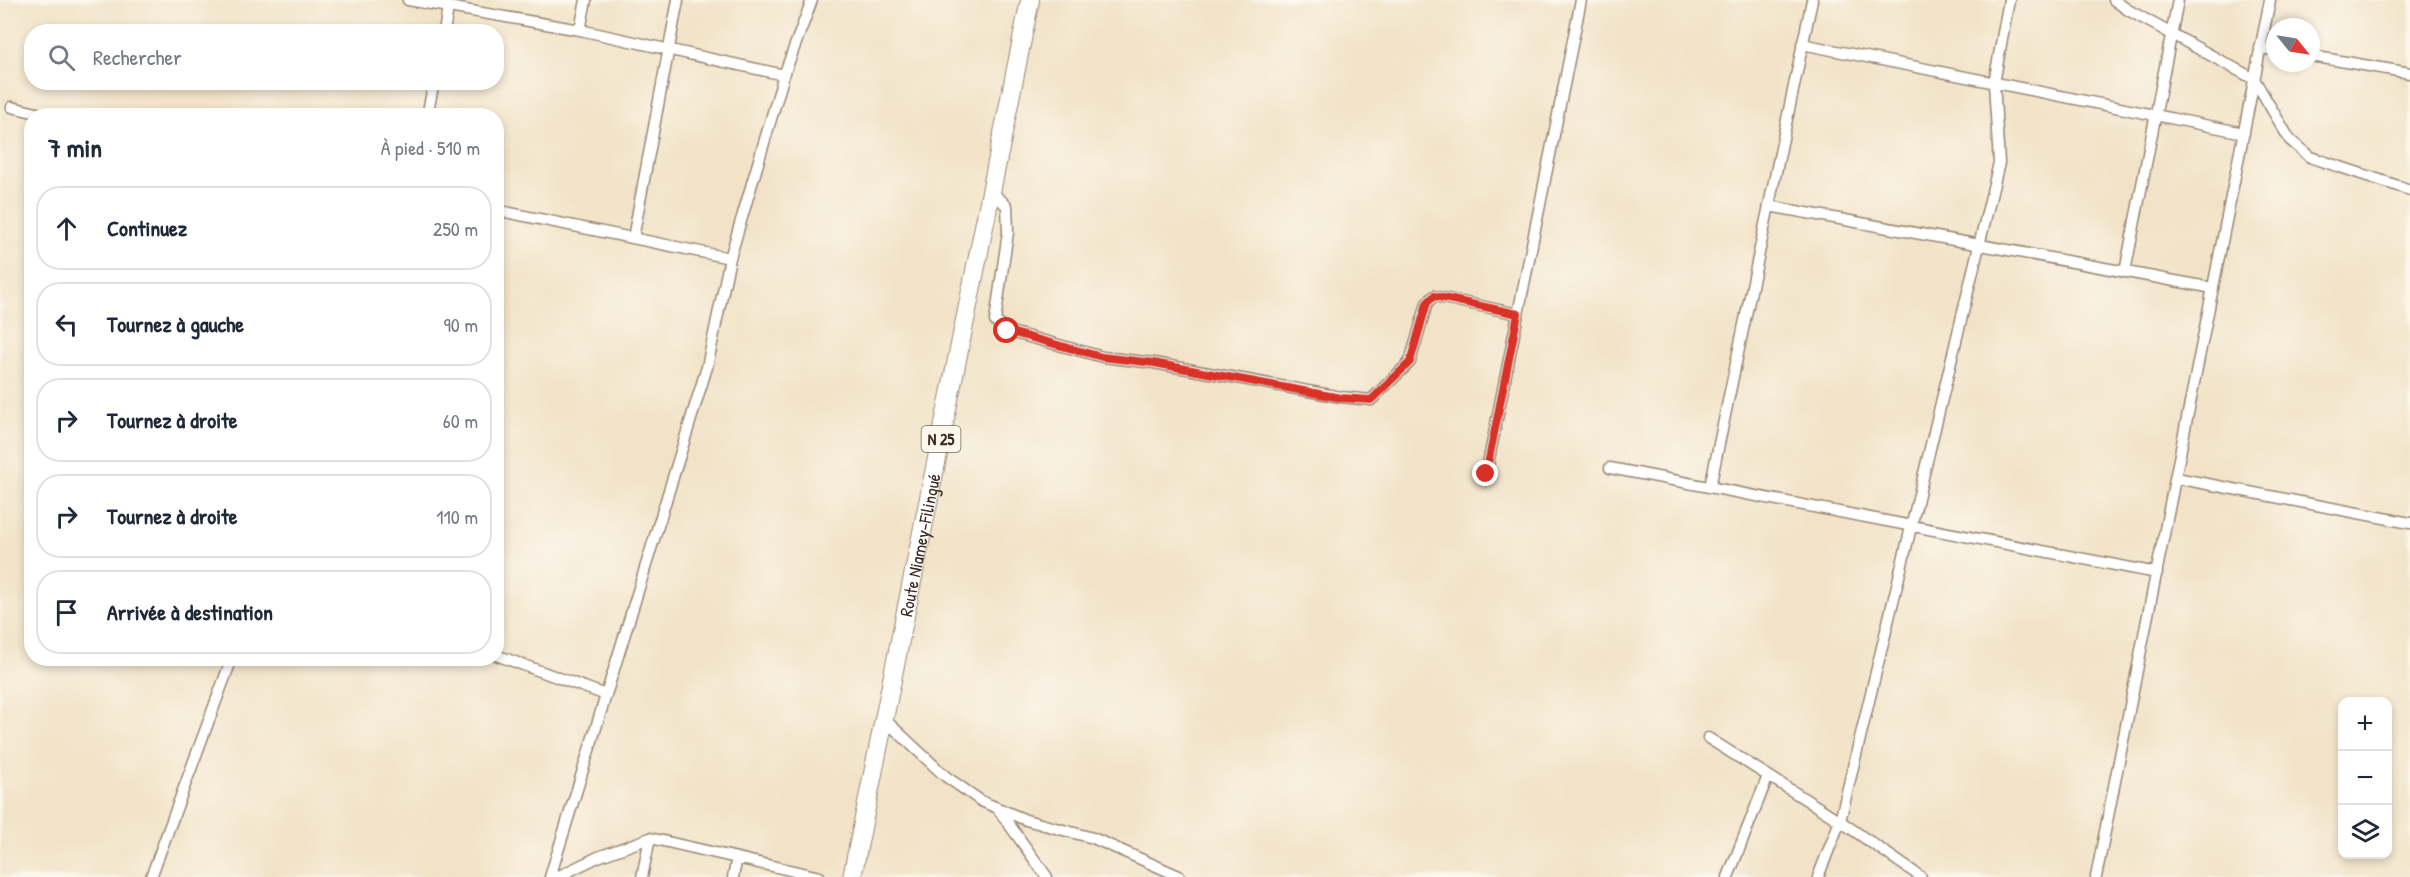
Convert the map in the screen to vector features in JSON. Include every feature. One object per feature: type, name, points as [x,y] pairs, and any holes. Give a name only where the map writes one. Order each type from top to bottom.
[{"type":"main road","name":"Route Niamey-Filingué","points":[[852,877],[1030,0]]},
{"type":"street","points":[[408,0],[580,30],[784,75]]},
{"type":"street","points":[[580,30],[586,0]]},
{"type":"street","points":[[633,238],[678,0]]},
{"type":"street","points":[[550,877],[707,367],[730,258],[784,75],[812,0]]},
{"type":"street","points":[[1486,474],[1581,0]]},
{"type":"street","points":[[1710,487],[1812,0]]},
{"type":"street","points":[[1818,877],[1840,821],[1999,163],[1994,83],[2009,0]]},
{"type":"street","points":[[2114,0],[2128,10],[2254,79],[2290,140],[2310,157],[2410,190]]},
{"type":"street","points":[[2125,272],[2178,0]]},
{"type":"street","points":[[2096,877],[2270,0]]},
{"type":"street","points":[[445,24],[448,8]]},
{"type":"street","points":[[1802,44],[2244,133]]},
{"type":"street","points":[[2260,48],[2266,49]]},
{"type":"street","points":[[2320,58],[2410,73]]},
{"type":"street","points":[[429,108],[433,90]]},
{"type":"street","points":[[12,107],[24,110]]},
{"type":"street","points":[[991,191],[1007,206],[1008,232],[995,321],[1007,331],[1102,357],[1154,363],[1341,398],[1371,400],[1410,362],[1427,303],[1434,296],[1518,314]]},
{"type":"street","points":[[1769,206],[2213,288]]},
{"type":"street","points":[[504,212],[730,258]]},
{"type":"street","points":[[1610,468],[2157,573]]},
{"type":"street","points":[[2176,478],[2410,523]]},
{"type":"street","points":[[504,657],[606,695]]},
{"type":"street","points":[[151,877],[229,666]]},
{"type":"street","points":[[885,718],[945,776],[981,801],[1026,820],[1093,838],[1179,876]]},
{"type":"street","points":[[1708,738],[1840,821],[1921,877]]},
{"type":"street","points":[[1728,877],[1768,776]]},
{"type":"street","points":[[997,807],[1047,877]]},
{"type":"street","points":[[642,877],[650,838]]},
{"type":"street","points":[[556,877],[598,857],[650,838],[820,877]]},
{"type":"street","points":[[733,877],[737,858]]},
{"type":"route","points":[[1007,331],[1102,357],[1154,363],[1341,398],[1371,400],[1410,362],[1427,303],[1434,296],[1518,314],[1486,474]]}]
